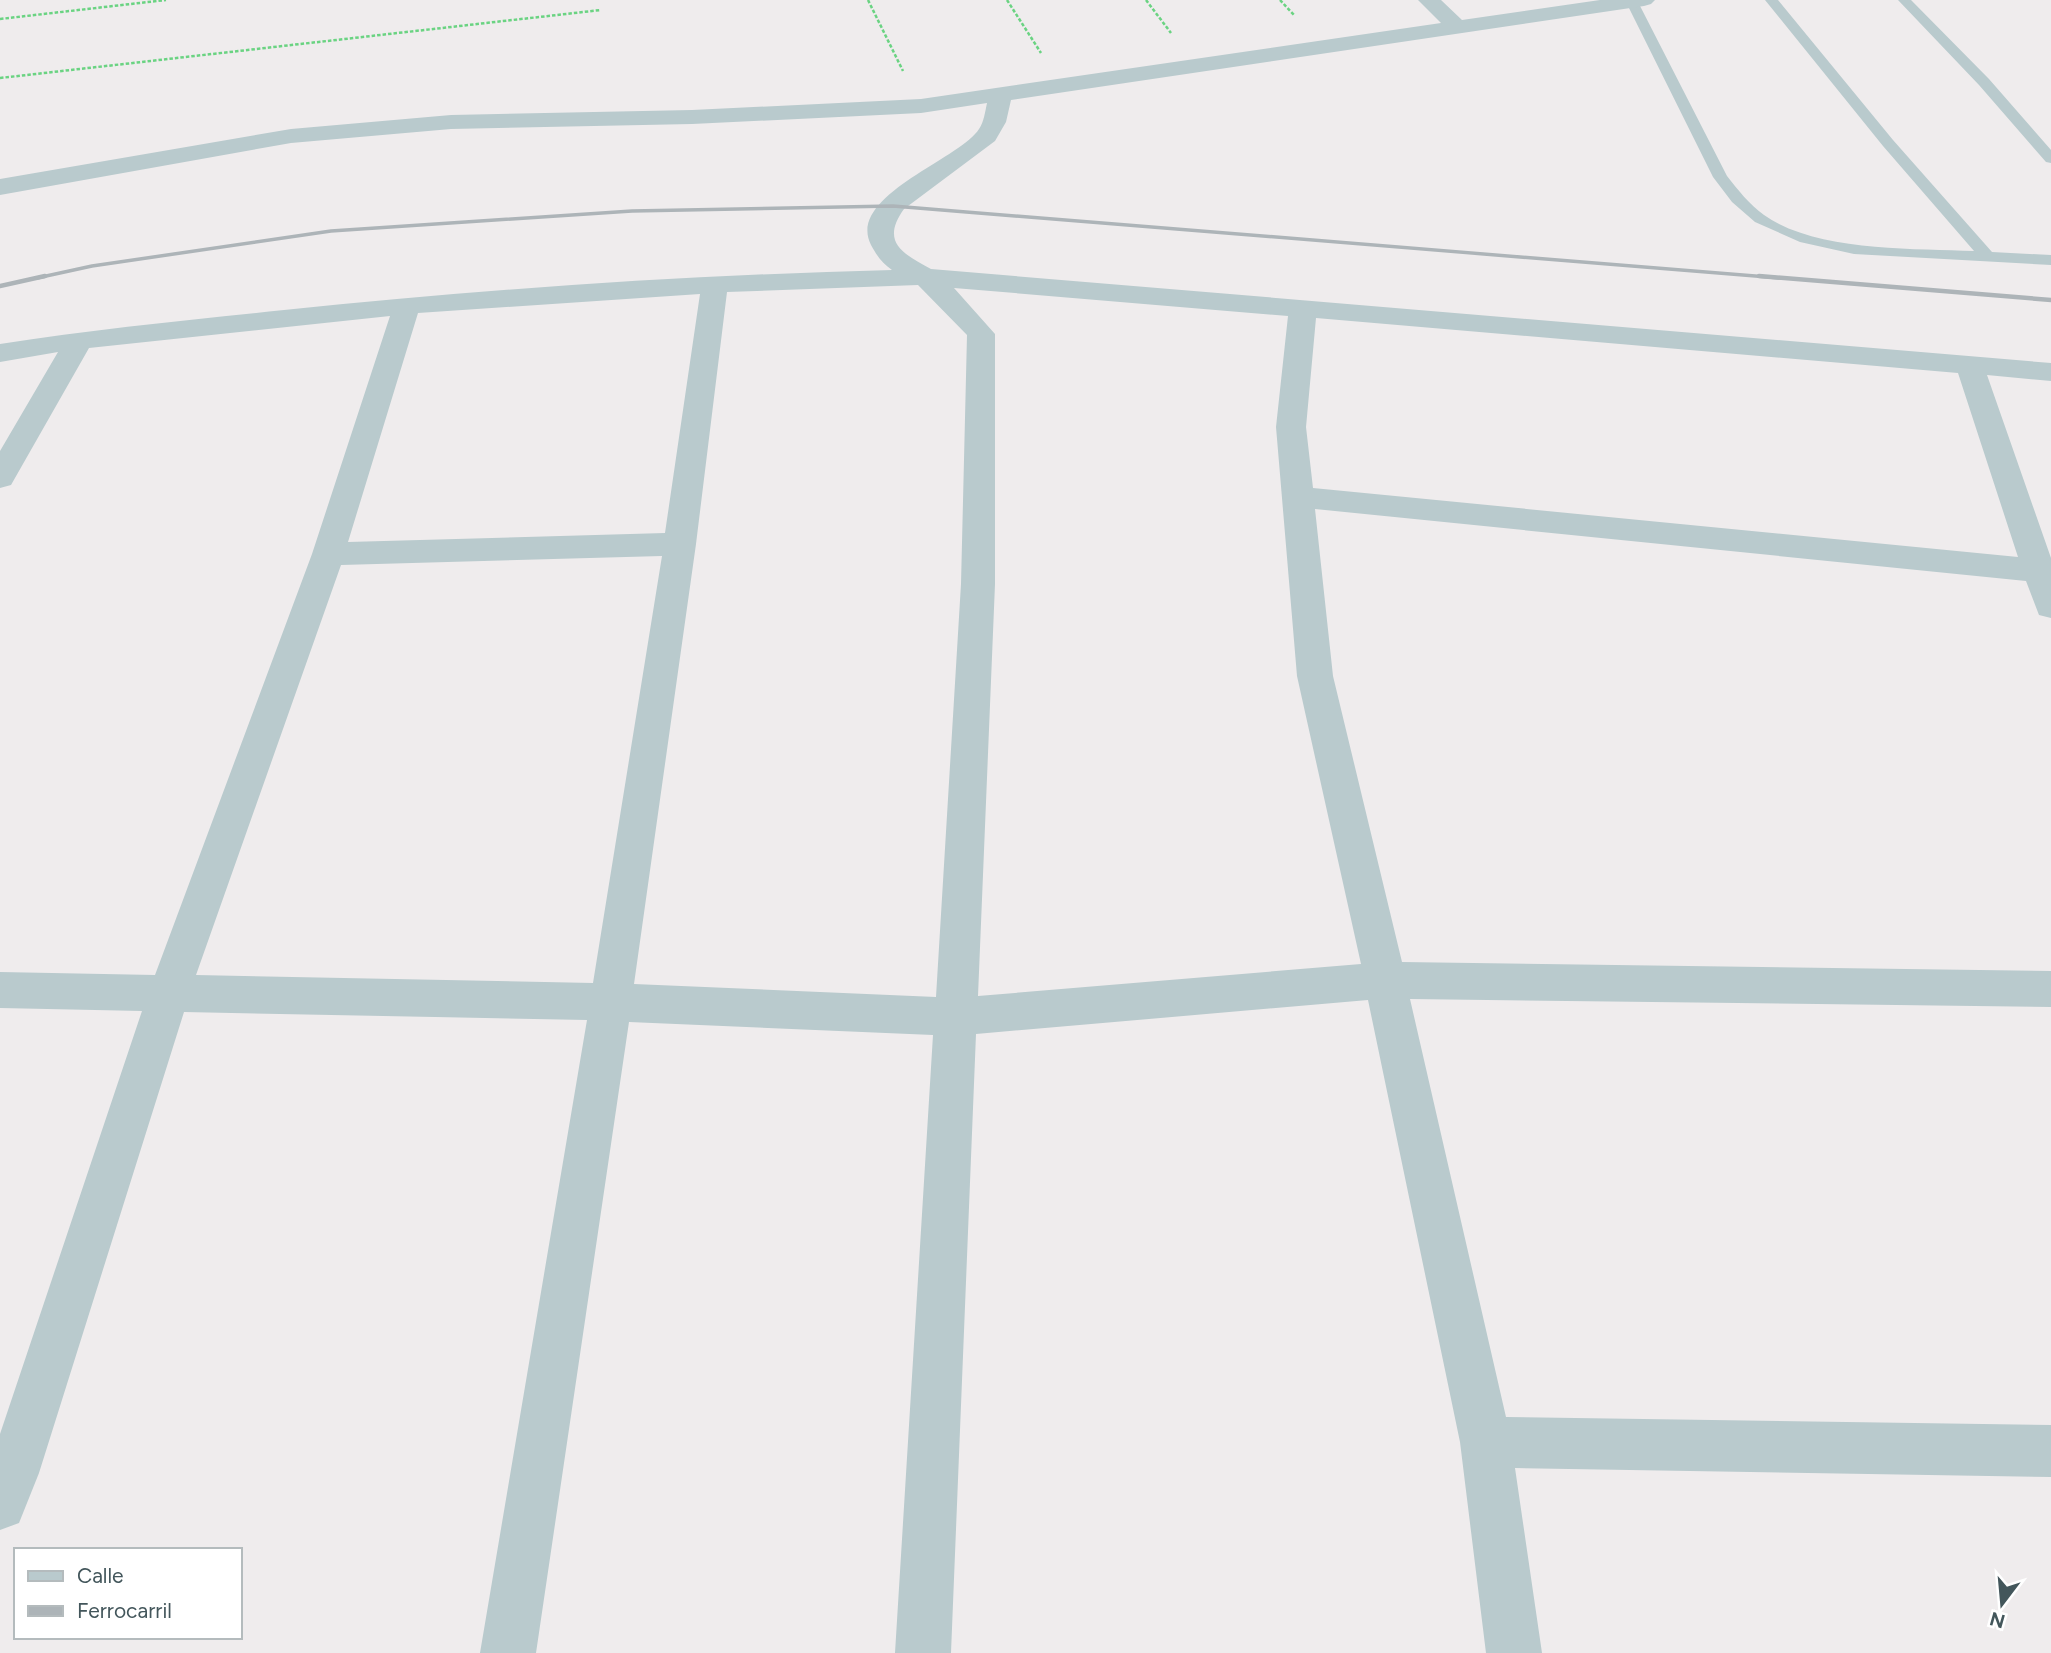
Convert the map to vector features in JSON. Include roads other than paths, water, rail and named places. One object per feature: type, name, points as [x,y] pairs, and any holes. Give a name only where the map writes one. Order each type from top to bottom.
[{"type":"street","points":[[1429,0],[1458,28]]},
{"type":"street","points":[[0,187],[291,136],[493,120],[921,106],[1638,1]]},
{"type":"street","points":[[923,1653],[978,584],[981,334],[945,294],[925,277],[890,256],[881,244],[879,233],[881,225],[901,197],[974,150],[985,139],[994,127],[1000,96]]},
{"type":"street","points":[[0,353],[80,339],[407,304],[715,283],[925,277],[2051,372]]},
{"type":"street","points":[[508,1653],[563,1317],[680,544],[715,283]]},
{"type":"street","points":[[4,1483],[169,992],[328,554],[407,304]]},
{"type":"street","points":[[1303,309],[1291,427],[1315,676],[1486,1442],[1514,1653]]},
{"type":"street","points":[[0,478],[80,339]]},
{"type":"street","points":[[1969,364],[2045,571],[2051,606]]},
{"type":"street","points":[[1298,497],[2045,571]]},
{"type":"street","points":[[328,554],[680,544]]},
{"type":"street","points":[[0,990],[610,1002],[955,1017],[1385,980],[2051,989]]},
{"type":"street","points":[[1486,1442],[2051,1451]]},
{"type":"lane","points":[[1771,0],[1888,143],[1988,257]]},
{"type":"lane","points":[[1904,0],[1984,82],[2051,159]]},
{"type":"lane","points":[[1638,1],[1720,177],[1737,198],[1760,219],[1805,239],[1854,249],[2051,260]]},
{"type":"railway","points":[[37,278],[92,266],[331,231],[632,211],[893,206],[1780,278]]},
{"type":"railway","points":[[0,286],[45,276]]},
{"type":"railway","points":[[1759,276],[2051,300]]}]
